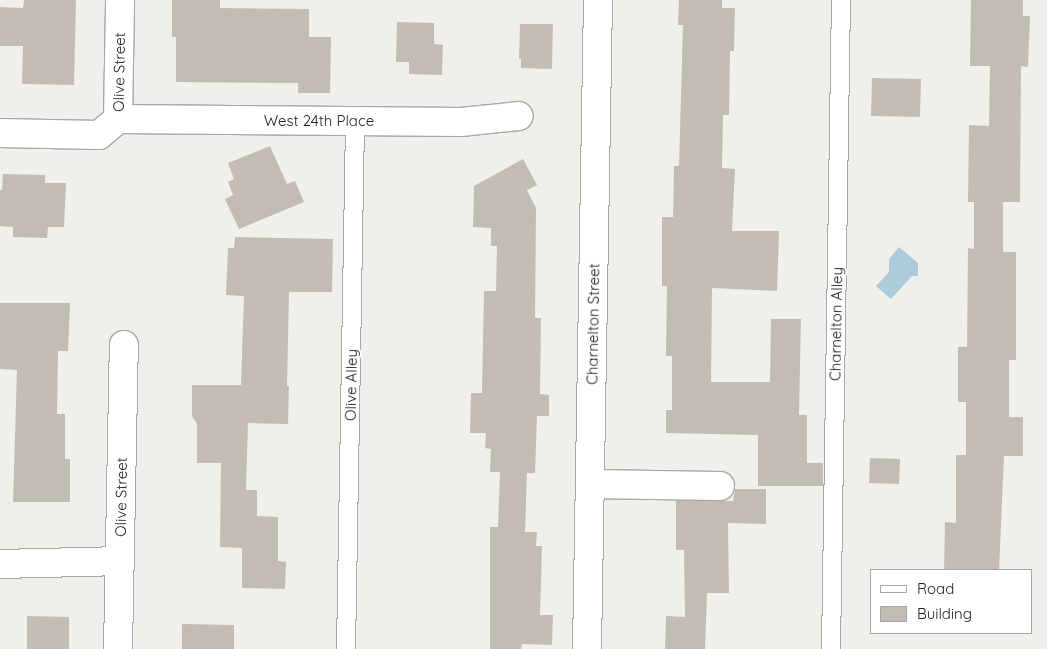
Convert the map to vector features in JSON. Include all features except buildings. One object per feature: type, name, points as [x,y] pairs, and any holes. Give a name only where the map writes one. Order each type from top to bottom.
[{"type":"street","name":"Olive Street","points":[[109,127],[120,0]]},
{"type":"street","name":"Charnelton Street","points":[[587,649],[598,0]]},
{"type":"street","name":"West 24th Place","points":[[0,134],[109,127],[355,121],[461,122],[519,116]]},
{"type":"street","name":"Olive Street","points":[[118,649],[124,345]]},
{"type":"street","points":[[590,484],[720,486]]},
{"type":"street","points":[[0,564],[119,561]]},
{"type":"lane","name":"Charnelton Alley","points":[[831,649],[841,0]]},
{"type":"lane","name":"Olive Alley","points":[[346,649],[355,121]]},
{"type":"water","points":[[899,247],[918,263],[918,276],[912,276],[891,299],[876,286],[889,272],[889,259]]}]
